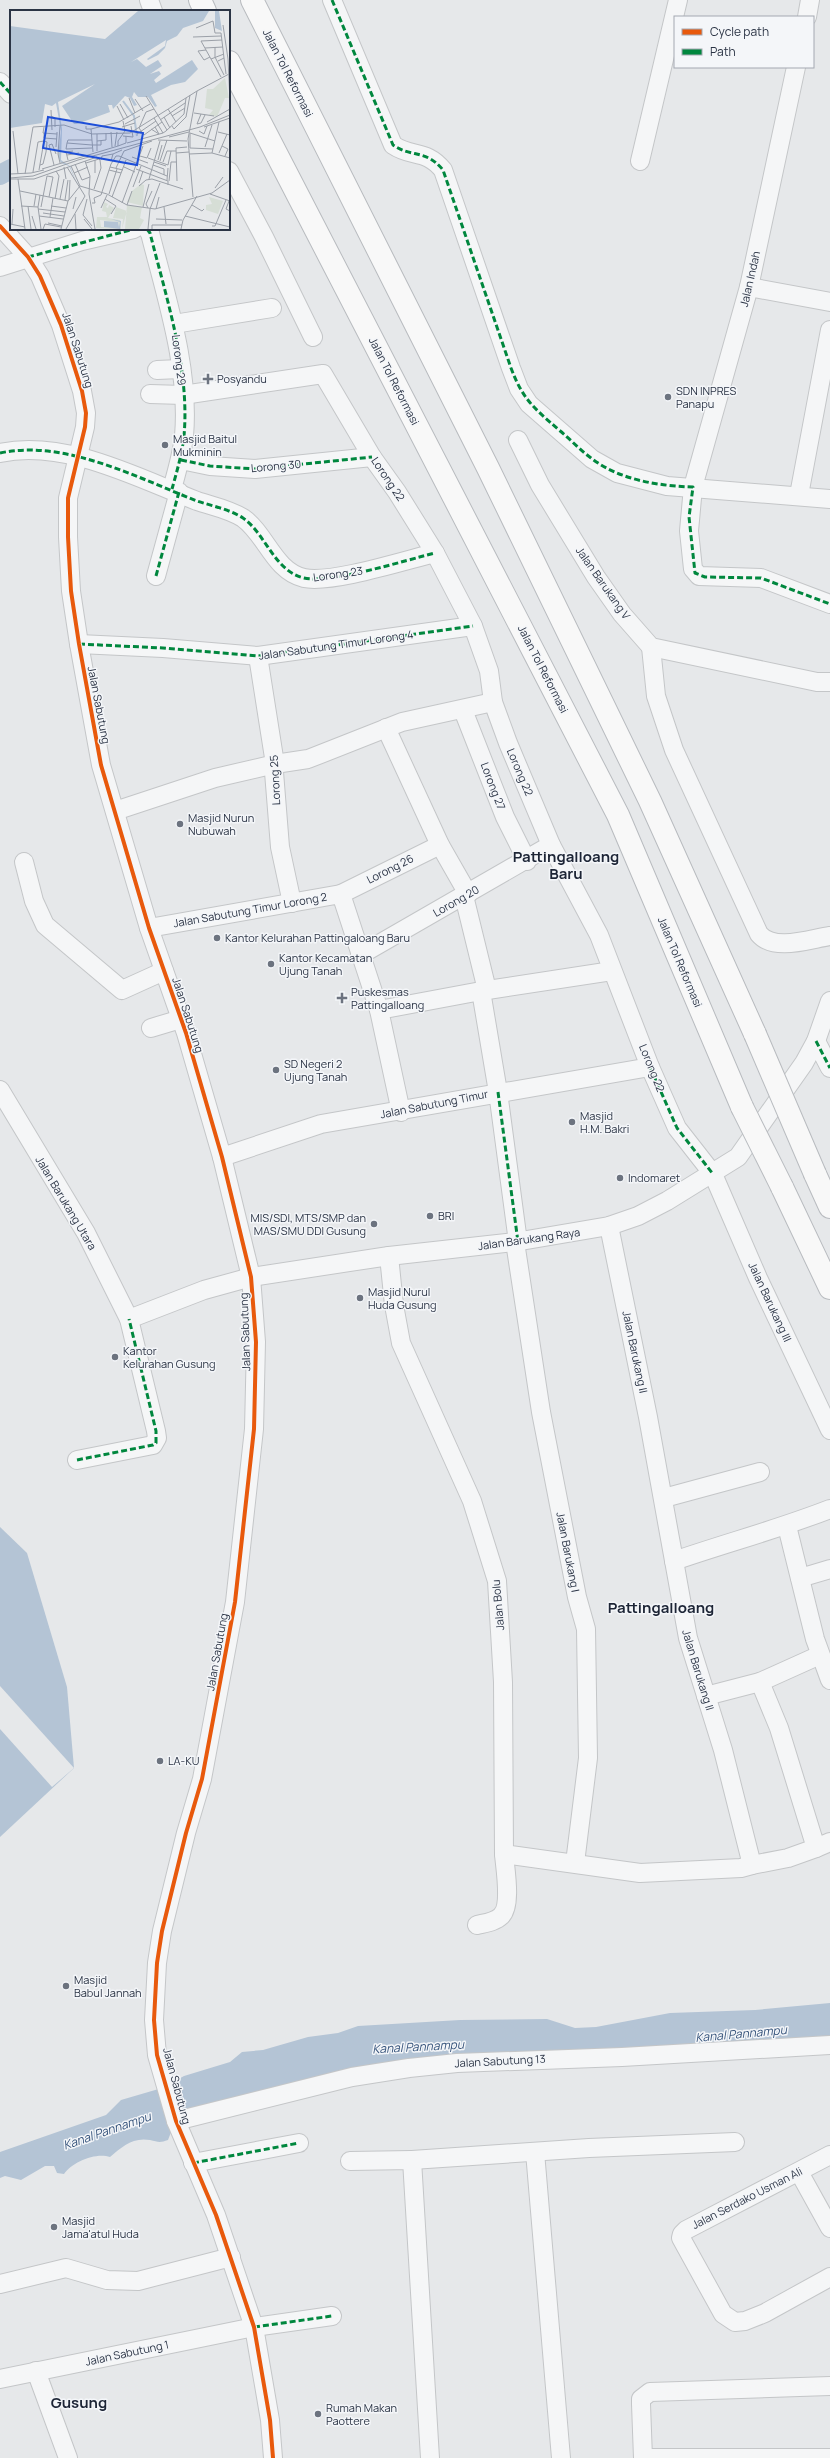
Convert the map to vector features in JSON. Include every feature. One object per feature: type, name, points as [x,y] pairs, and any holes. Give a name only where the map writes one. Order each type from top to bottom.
[{"type":"highway","points":[[200,0],[205,10]]},
{"type":"highway","name":"Jalan Tol Reformasi","points":[[252,0],[488,468],[650,801],[755,1034],[830,1207]]},
{"type":"highway","name":"Jalan Tol Reformasi","points":[[230,64],[618,815],[742,1107],[830,1288]]},
{"type":"street","points":[[149,0],[153,10]]},
{"type":"street","points":[[332,0],[393,145],[404,151],[432,158],[443,170],[511,368],[523,396],[592,459],[618,473],[667,486],[799,495],[830,499]]},
{"type":"street","points":[[674,16],[678,0]]},
{"type":"street","points":[[807,16],[810,0]]},
{"type":"street","points":[[640,161],[674,17]]},
{"type":"street","name":"Jalan Indah","points":[[693,488],[750,287],[796,68]]},
{"type":"street","points":[[0,82],[10,93]]},
{"type":"street","points":[[230,173],[264,237],[313,337]]},
{"type":"street","name":"Jalan Sabutung","points":[[0,226],[28,257],[40,276],[61,325],[82,391],[86,413],[78,458],[68,498],[67,519],[71,591],[101,765],[149,928],[181,1019],[222,1156],[251,1277],[256,1342],[254,1429],[235,1602],[202,1779],[186,1833],[157,1963],[154,2020],[157,2055],[175,2120],[231,2257],[254,2327],[270,2420],[273,2458]]},
{"type":"street","points":[[0,267],[28,257],[143,230]]},
{"type":"street","name":"Lorong 29","points":[[143,230],[174,324],[185,421],[181,460],[156,576]]},
{"type":"street","points":[[750,287],[830,302]]},
{"type":"street","points":[[174,324],[272,308]]},
{"type":"street","points":[[799,495],[830,330]]},
{"type":"street","points":[[157,370],[180,369]]},
{"type":"street","name":"Lorong 22","points":[[183,395],[323,374],[372,457],[397,492],[435,553],[472,626],[489,671],[494,702],[508,743],[551,845],[589,914],[650,1067],[677,1128],[713,1174]]},
{"type":"street","points":[[150,394],[183,395]]},
{"type":"street","name":"Jalan Barukang V","points":[[518,440],[540,485],[596,577],[622,614],[651,647]]},
{"type":"street","name":"Lorong 23","points":[[0,453],[24,449],[78,458],[139,475],[243,518],[284,568],[293,574],[306,578],[322,578],[362,571],[435,553]]},
{"type":"street","name":"Lorong 30","points":[[181,460],[210,466],[255,469],[372,457]]},
{"type":"street","points":[[693,488],[689,517],[695,573],[705,577],[761,578],[830,604]]},
{"type":"street","name":"Jalan Sabutung Timur Lorong 4","points":[[79,644],[163,648],[258,656],[472,626]]},
{"type":"street","points":[[830,682],[816,682],[651,647],[656,696],[674,750],[759,934],[764,940],[777,944],[830,936]]},
{"type":"street","name":"Lorong 25","points":[[258,656],[276,764],[274,772],[280,847],[292,903]]},
{"type":"street","points":[[115,811],[215,778],[276,764],[308,759],[402,722],[463,710],[494,702]]},
{"type":"street","name":"Lorong 27","points":[[463,710],[505,817],[527,861]]},
{"type":"street","name":"Jalan Barukang I","points":[[386,728],[440,844],[466,895],[484,990],[516,1242],[541,1412],[577,1597],[586,1629],[588,1758],[575,1863]]},
{"type":"street","name":"Lorong 26","points":[[341,894],[440,844]]},
{"type":"street","name":"Lorong 20","points":[[360,955],[527,861],[551,845]]},
{"type":"street","points":[[24,862],[38,913],[45,925],[122,990],[164,971]]},
{"type":"street","name":"Jalan Sabutung Timur Lorong 2","points":[[149,928],[341,894],[379,1010],[401,1112]]},
{"type":"street","points":[[379,1010],[484,990],[612,971]]},
{"type":"street","name":"Jalan Barukang Raya","points":[[129,1319],[204,1290],[251,1277],[389,1256],[516,1242],[609,1226],[638,1216],[666,1202],[738,1157],[804,1063],[816,1041],[830,1002]]},
{"type":"street","points":[[151,1028],[181,1019]]},
{"type":"street","points":[[816,1041],[830,1068]]},
{"type":"street","name":"Jalan Sabutung Timur","points":[[222,1156],[321,1124],[401,1112],[498,1092],[650,1067]]},
{"type":"street","name":"Jalan Barukang Utara","points":[[0,1090],[86,1233],[129,1319],[156,1431],[156,1443],[153,1445],[77,1460]]},
{"type":"street","name":"Jalan Barukang III","points":[[713,1174],[758,1278],[830,1430]]},
{"type":"street","name":"Jalan Barukang II","points":[[609,1226],[664,1498],[688,1638],[706,1696],[752,1865]]},
{"type":"street","name":"Jalan Bolu","points":[[389,1256],[394,1305],[401,1343],[472,1501],[497,1581],[503,1682],[504,1854],[507,1894],[504,1911],[496,1920],[477,1925]]},
{"type":"street","points":[[664,1498],[760,1472]]},
{"type":"street","points":[[674,1561],[746,1536],[787,1526],[830,1509]]},
{"type":"street","points":[[787,1526],[820,1655],[830,1680]]},
{"type":"street","points":[[800,1578],[830,1569]]},
{"type":"street","points":[[706,1696],[760,1682],[820,1655]]},
{"type":"street","points":[[504,1854],[640,1873],[741,1868],[788,1858],[823,1845],[760,1682]]},
{"type":"street","name":"Jalan Sabutung 13","points":[[175,2120],[352,2077],[409,2068],[458,2063],[622,2057],[830,2045]]},
{"type":"street","points":[[350,2161],[412,2160],[735,2142]]},
{"type":"street","points":[[193,2163],[299,2143]]},
{"type":"street","points":[[535,2152],[561,2458]]},
{"type":"street","name":"Jalan Serdako Usman Ali","points":[[830,2155],[686,2230],[682,2234],[682,2238],[723,2314],[735,2322],[745,2321],[765,2313],[830,2277]]},
{"type":"street","points":[[412,2160],[430,2458]]},
{"type":"street","points":[[799,2172],[830,2228]]},
{"type":"street","points":[[0,2284],[66,2268],[107,2280],[138,2281],[231,2257]]},
{"type":"street","name":"Jalan Sabutung 1","points":[[0,2379],[254,2327],[332,2316]]},
{"type":"street","points":[[36,2371],[68,2458]]},
{"type":"street","points":[[830,2386],[650,2392],[641,2399],[644,2458],[830,2458]]},
{"type":"water","points":[[0,1527],[27,1553],[67,1687],[74,1768],[0,1837]]},
{"type":"water","name":"Kanal Pannampu","points":[[830,2003],[830,2040],[421,2060],[173,2127],[168,2140],[161,2142],[144,2139],[133,2141],[123,2146],[110,2157],[91,2157],[78,2162],[64,2174],[57,2173],[54,2166],[45,2166],[21,2180],[5,2176],[0,2178],[0,2152],[106,2115],[121,2100],[162,2088],[184,2076],[230,2062],[242,2052],[263,2050],[308,2037],[338,2033],[358,2026],[460,2020],[547,2019],[575,2028],[596,2027],[670,2013],[755,2010]]},
{"type":"pier","points":[[0,1686],[74,1768],[52,1787],[0,1729]]},
{"type":"waterway","points":[[0,175],[10,170]]},
{"type":"marked path","points":[[332,0],[393,145],[400,149],[425,156],[437,163],[443,170],[515,379],[530,403],[583,452],[602,466],[627,477],[653,483],[693,487],[689,517],[695,573],[705,577],[761,578],[830,604]]},
{"type":"marked path","points":[[0,82],[10,93]]},
{"type":"marked path","points":[[28,257],[130,230]]},
{"type":"marked path","points":[[148,230],[150,233],[175,333],[183,385],[185,411],[184,436],[181,456],[172,489]]},
{"type":"marked path","points":[[0,453],[25,450],[50,451],[75,456],[101,463],[197,501],[232,512],[243,518],[251,525],[285,568],[304,578],[332,578],[350,575],[435,553]]},
{"type":"marked path","points":[[181,460],[210,466],[255,469],[372,457]]},
{"type":"marked path","points":[[156,576],[179,492]]},
{"type":"marked path","points":[[79,644],[163,648],[258,656],[473,626]]},
{"type":"marked path","points":[[816,1041],[830,1068]]},
{"type":"marked path","points":[[650,1067],[677,1128],[713,1174]]},
{"type":"marked path","points":[[498,1092],[518,1242]]},
{"type":"marked path","points":[[77,1460],[153,1445],[156,1443],[156,1431],[129,1319]]},
{"type":"marked path","points":[[193,2163],[299,2143]]},
{"type":"marked path","points":[[254,2327],[332,2316]]},
{"type":"cycle path","points":[[0,226],[28,257],[40,276],[61,325],[82,391],[86,413],[85,427],[68,498],[68,537],[71,591],[101,765],[149,928],[186,1033],[222,1157],[251,1277],[256,1342],[254,1429],[235,1602],[202,1779],[186,1833],[162,1931],[157,1963],[154,2020],[157,2055],[176,2121],[216,2215],[254,2327],[270,2420],[273,2458]]},
{"type":"place","name":"Posyandu","points":[[208,379]]},
{"type":"place","name":"SDN INPRES Panapu","points":[[668,397]]},
{"type":"place","name":"Masjid Baitul Mukminin","points":[[165,445]]},
{"type":"place","name":"Masjid Nurun Nubuwah","points":[[180,824]]},
{"type":"place","name":"Kantor Kelurahan Pattingaloang Baru","points":[[217,938]]},
{"type":"place","name":"Kantor Kecamatan Ujung Tanah","points":[[271,964]]},
{"type":"place","name":"Puskesmas Pattingalloang","points":[[342,998]]},
{"type":"place","name":"SD Negeri 2 Ujung Tanah","points":[[276,1070]]},
{"type":"place","name":"Masjid H.M. Bakri","points":[[572,1122]]},
{"type":"place","name":"Indomaret","points":[[620,1178]]},
{"type":"place","name":"BRI","points":[[430,1216]]},
{"type":"place","name":"MIS/SDI, MTS/SMP dan MAS/SMU DDI Gusung","points":[[374,1224]]},
{"type":"place","name":"Masjid Nurul Huda Gusung","points":[[360,1298]]},
{"type":"place","name":"Kantor Kelurahan Gusung","points":[[115,1357]]},
{"type":"place","name":"LA-KU","points":[[160,1761]]},
{"type":"place","name":"Masjid Babul Jannah","points":[[66,1986]]},
{"type":"place","name":"Masjid Jama'atul Huda","points":[[54,2227]]},
{"type":"place","name":"Rumah Makan Paottere","points":[[318,2414]]},
{"type":"district","name":"Pattingalloang Baru","points":[[566,866]]},
{"type":"district","name":"Pattingalloang","points":[[661,1608]]},
{"type":"district","name":"Gusung","points":[[79,2403]]}]
